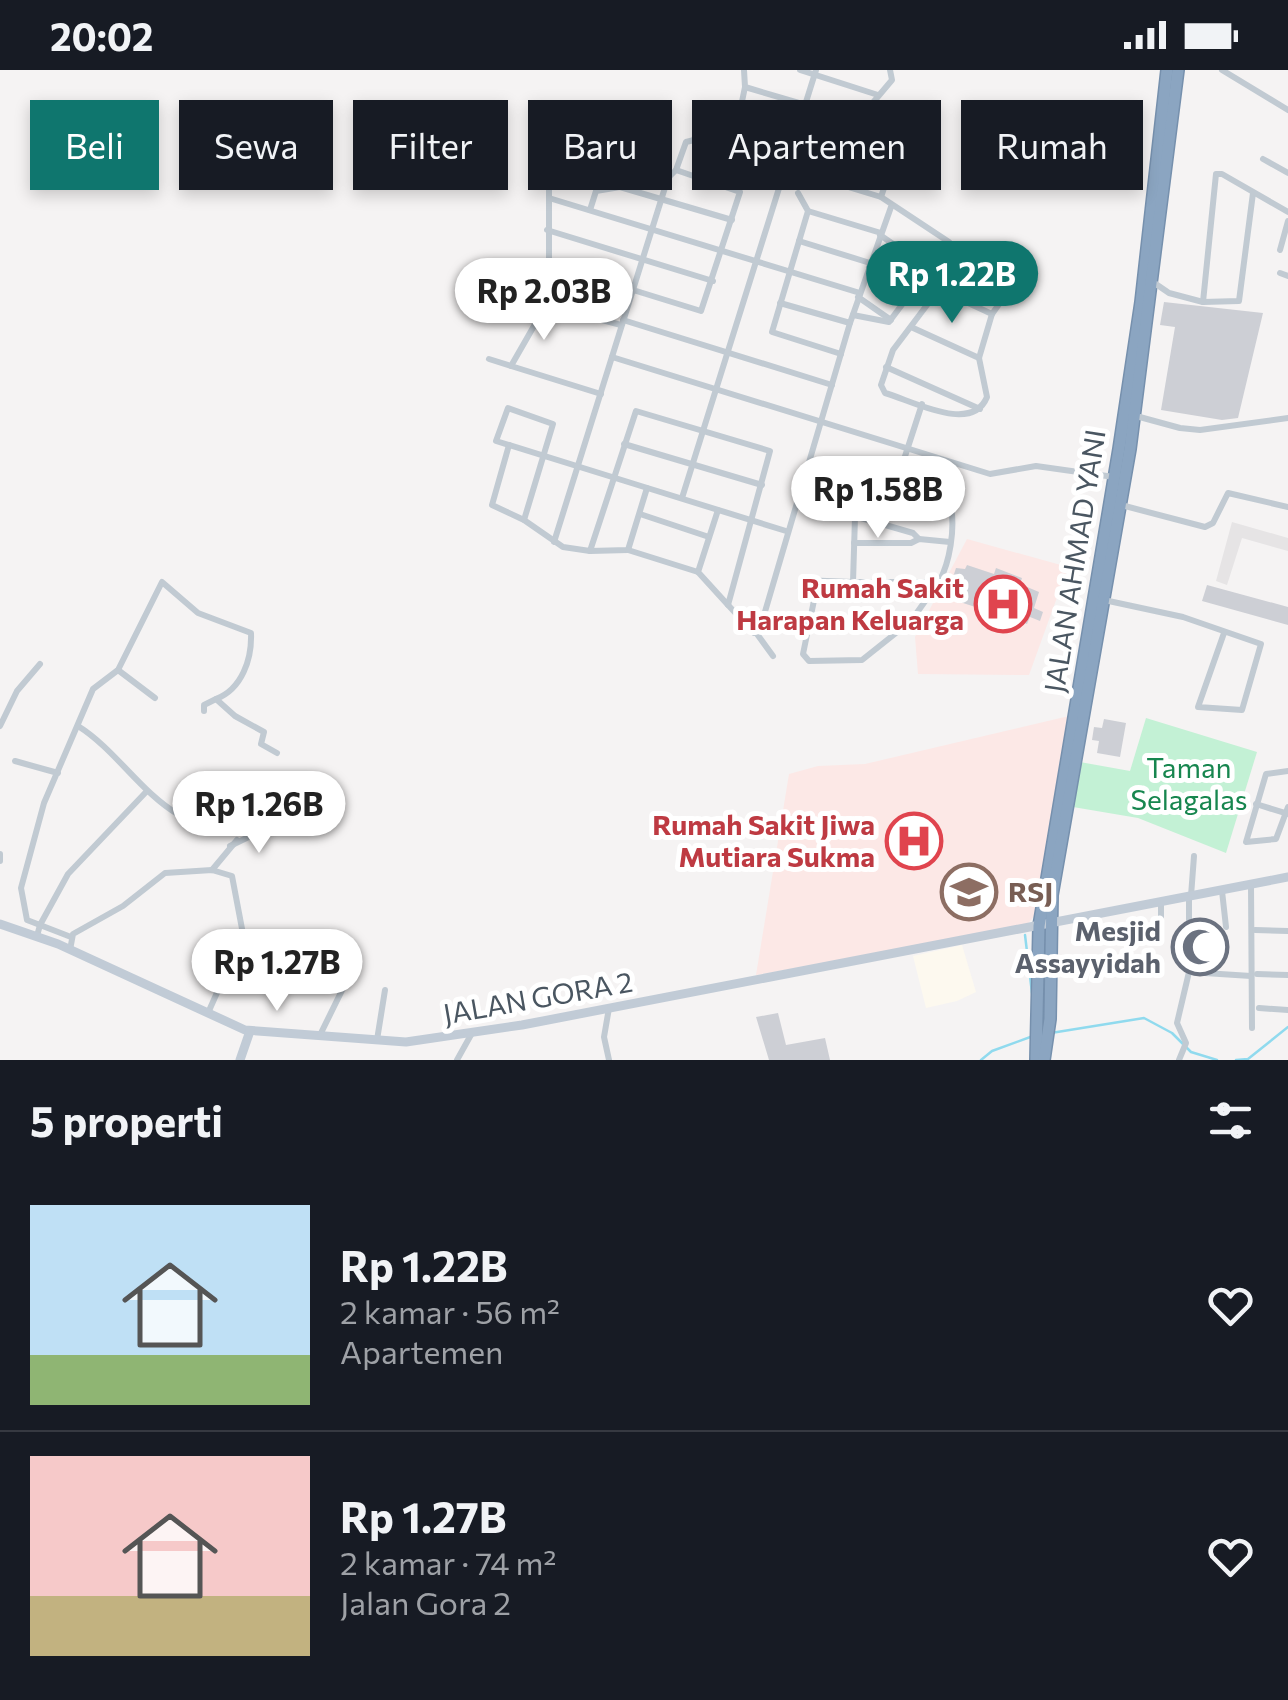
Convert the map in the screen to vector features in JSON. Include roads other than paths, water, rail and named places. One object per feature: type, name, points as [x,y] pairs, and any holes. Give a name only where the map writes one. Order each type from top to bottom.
[{"type":"highway","name":"JALAN AHMAD YANI","points":[[1040,1059],[1044,924],[1101,587],[1114,477],[1124,449],[1146,302],[1166,70]]},
{"type":"highway","points":[[1146,282],[1178,70]]},
{"type":"highway","points":[[1101,587],[1120,504],[1124,449],[1134,416],[1146,302]]},
{"type":"street","points":[[743,100],[744,70]]},
{"type":"street","points":[[800,70],[878,95]]},
{"type":"street","points":[[873,100],[892,80],[890,70]]},
{"type":"street","points":[[1222,70],[1288,110]]},
{"type":"street","points":[[1242,82],[1246,70]]},
{"type":"street","points":[[807,100],[816,72]]},
{"type":"street","points":[[746,88],[788,100]]},
{"type":"street","points":[[676,170],[684,144],[692,141]]},
{"type":"street","points":[[1264,159],[1288,173]]},
{"type":"street","points":[[549,190],[549,264],[632,290],[701,312],[740,194],[738,190],[676,170],[670,173],[662,199],[642,260],[632,290],[621,323],[554,542]]},
{"type":"street","points":[[1203,302],[1216,174],[1288,212]]},
{"type":"street","points":[[590,210],[596,191],[616,186],[732,220]]},
{"type":"street","points":[[682,498],[778,190]]},
{"type":"street","points":[[858,190],[881,197],[948,242],[891,320]]},
{"type":"street","points":[[881,197],[883,190]]},
{"type":"street","points":[[1146,282],[1203,302],[1240,299],[1254,192]]},
{"type":"street","points":[[798,193],[808,211],[880,234],[931,270]]},
{"type":"street","points":[[549,198],[859,295],[891,320]]},
{"type":"street","points":[[758,634],[859,295],[891,207]]},
{"type":"street","points":[[808,211],[772,332],[841,354]]},
{"type":"street","points":[[1280,250],[1288,221]]},
{"type":"street","points":[[546,230],[713,281]]},
{"type":"street","points":[[799,241],[870,265],[910,296]]},
{"type":"street","points":[[965,253],[996,264],[1011,275],[1005,297],[992,314],[979,358],[988,389],[980,409],[960,416],[882,390],[886,366],[938,289],[965,253]]},
{"type":"street","points":[[938,289],[992,314]]},
{"type":"street","points":[[780,302],[852,319],[891,320]]},
{"type":"street","points":[[511,366],[546,304],[832,385]]},
{"type":"street","points":[[910,326],[979,358]]},
{"type":"street","points":[[612,357],[993,475],[1036,466],[1114,477]]},
{"type":"street","points":[[489,360],[601,394]]},
{"type":"street","points":[[886,366],[980,409]]},
{"type":"street","points":[[883,524],[922,404]]},
{"type":"street","points":[[524,520],[543,455],[552,422],[508,408],[495,436],[509,445],[543,455],[648,488],[682,498],[786,531]]},
{"type":"street","points":[[590,551],[638,410],[767,448],[771,455],[728,605]]},
{"type":"street","points":[[1134,416],[1200,430],[1288,418]]},
{"type":"street","points":[[624,444],[762,485]]},
{"type":"street","points":[[509,445],[492,505],[574,550],[628,550],[698,572],[758,634],[772,656]]},
{"type":"street","points":[[818,581],[803,654],[809,661],[862,660],[906,624],[939,582],[950,542],[951,507],[831,469]]},
{"type":"street","points":[[846,474],[836,509],[919,538],[950,542]]},
{"type":"street","points":[[628,550],[648,488]]},
{"type":"street","points":[[1120,504],[1205,528],[1212,524],[1228,493],[1288,507]]},
{"type":"street","points":[[698,572],[718,510]]},
{"type":"street","points":[[640,514],[709,537]]},
{"type":"street","points":[[852,582],[855,517]]},
{"type":"street","points":[[854,543],[911,543],[919,538]]},
{"type":"street","points":[[801,580],[939,582]]},
{"type":"street","points":[[204,711],[204,705],[230,692],[241,677],[252,635],[198,612],[164,582],[118,670],[93,689],[44,804],[21,888],[24,916],[38,931],[71,937],[174,870],[212,870],[232,876],[243,934],[208,1014]]},
{"type":"street","points":[[1101,587],[1261,644],[1242,710],[1198,707],[1224,633]]},
{"type":"street","points":[[812,620],[906,624]]},
{"type":"street","points":[[0,726],[4,705],[40,664]]},
{"type":"street","points":[[118,670],[155,698]]},
{"type":"street","points":[[216,698],[235,716],[262,731],[261,744],[277,753]]},
{"type":"street","points":[[78,726],[146,792],[179,816]]},
{"type":"street","points":[[15,761],[58,774]]},
{"type":"street","points":[[1256,804],[1287,811],[1277,838],[1249,844],[1246,838],[1256,804],[1268,772],[1288,771]]},
{"type":"street","points":[[38,931],[68,874],[146,792]]},
{"type":"street","points":[[212,870],[234,844],[273,825]]},
{"type":"street","points":[[1179,1060],[1185,1046],[1177,1023],[1189,972],[1194,856]]},
{"type":"street","name":"JALAN GORA 2","points":[[0,924],[38,931],[70,950],[250,1031],[414,1042],[1288,877]]},
{"type":"street","points":[[1251,886],[1252,1028]]},
{"type":"street","points":[[1222,891],[1226,928]]},
{"type":"street","points":[[1161,900],[1161,935]]},
{"type":"street","points":[[1255,930],[1288,931]]},
{"type":"street","points":[[70,950],[71,937]]},
{"type":"street","points":[[319,1036],[353,968]]},
{"type":"street","points":[[1189,972],[1288,975]]},
{"type":"street","points":[[377,1040],[385,990]]},
{"type":"street","points":[[609,1060],[604,1036],[610,1008]]},
{"type":"street","points":[[1258,1008],[1288,1010]]},
{"type":"street","points":[[240,1060],[250,1031]]},
{"type":"street","points":[[457,1060],[472,1034]]},
{"type":"waterway","points":[[1025,935],[1032,993]]},
{"type":"waterway","points":[[1051,1033],[1144,1018],[1172,1033],[1191,1052],[1217,1060]]},
{"type":"waterway","points":[[1236,1060],[1248,1059],[1288,1027]]},
{"type":"waterway","points":[[981,1060],[992,1051],[1033,1036]]},
{"type":"place","name":"Rumah Sakit Harapan Keluarga","points":[[1003,604]]},
{"type":"place","name":"Rumah Sakit Jiwa Mutiara Sukma","points":[[914,841]]},
{"type":"place","name":"RSJ","points":[[969,892]]},
{"type":"place","name":"Mesjid Assayyidah","points":[[1200,947]]},
{"type":"park label","name":"Taman Selagalas","points":[[1189,784]]}]
